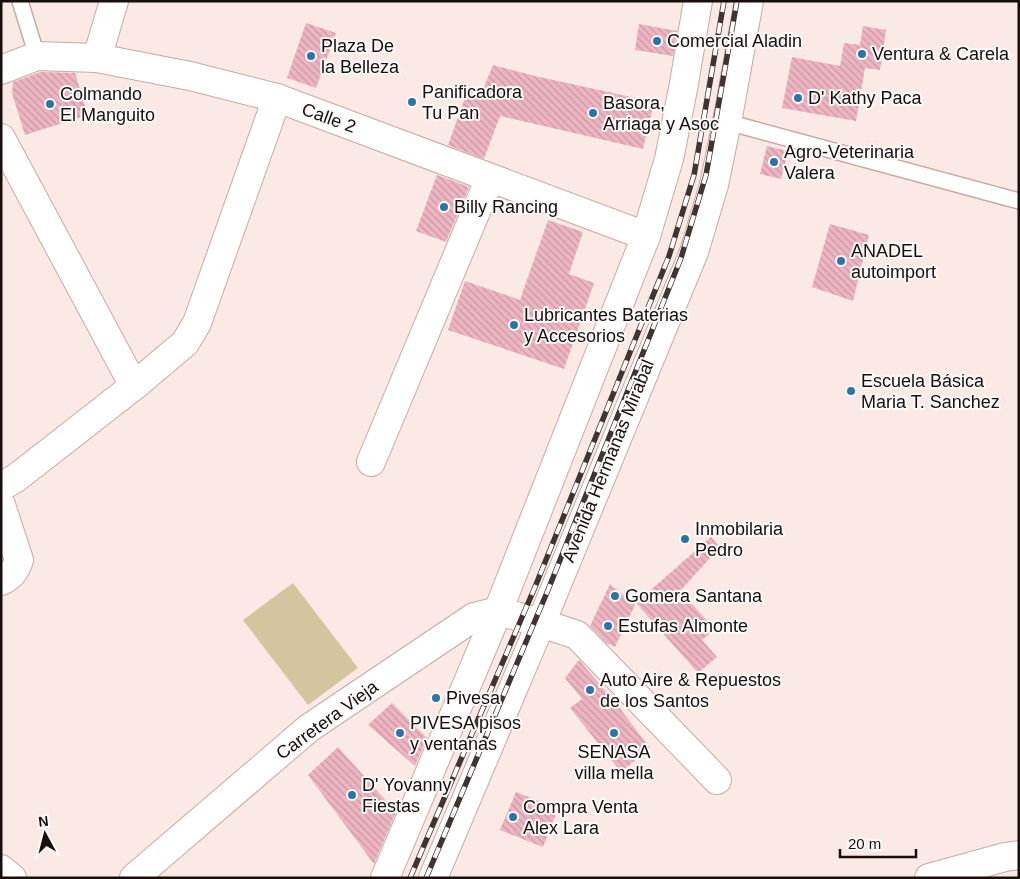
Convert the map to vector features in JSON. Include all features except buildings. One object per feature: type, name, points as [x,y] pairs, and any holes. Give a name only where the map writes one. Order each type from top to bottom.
[{"type":"street","points":[[97,58],[114,1]]},
{"type":"street","points":[[385,878],[498,611],[646,236],[669,159],[684,88],[698,1]]},
{"type":"street","name":"Avenida Hermanas Mirabal","points":[[432,878],[541,623],[694,252],[714,185],[749,1]]},
{"type":"street","name":"Calle 2","points":[[1,70],[37,56],[97,58],[190,76],[277,98],[646,236]]},
{"type":"street","points":[[1,487],[16,478],[134,386],[185,343],[194,328],[277,98]]},
{"type":"street","points":[[1,138],[134,386]]},
{"type":"street","points":[[371,462],[490,178]]},
{"type":"street","points":[[1,505],[19,560],[17,569],[1,582]]},
{"type":"street","name":"Carretera Vieja","points":[[134,878],[309,728],[474,617],[498,611],[577,635],[717,780]]},
{"type":"street","points":[[929,878],[1005,857],[1019,855]]},
{"type":"street","points":[[1,870],[12,878]]},
{"type":"lane","points":[[20,1],[37,56]]},
{"type":"lane","points":[[727,122],[1019,201]]},
{"type":"shaded area","points":[[293,583],[358,668],[308,705],[243,620]]},
{"type":"railway","points":[[410,878],[535,587],[669,256],[694,175],[724,1]]},
{"type":"railway","points":[[426,878],[548,590],[681,258],[706,175],[737,1]]},
{"type":"place","name":"Comercial Aladin","points":[[657,41]]},
{"type":"place","name":"Ventura & Carela","points":[[862,54]]},
{"type":"place","name":"Plaza De la Belleza","points":[[311,56]]},
{"type":"place","name":"D' Kathy Paca","points":[[798,98]]},
{"type":"place","name":"Panificadora Tu Pan","points":[[412,102]]},
{"type":"place","name":"Colmando El Manguito","points":[[50,104]]},
{"type":"place","name":"Basora, Arriaga y Asoc","points":[[593,113]]},
{"type":"place","name":"Agro-Veterinaria Valera","points":[[774,162]]},
{"type":"place","name":"Billy Rancing","points":[[444,207]]},
{"type":"place","name":"ANADEL autoimport","points":[[841,261]]},
{"type":"place","name":"Lubricantes Baterias y Accesorios","points":[[514,325]]},
{"type":"place","name":"Escuela Básica Maria T. Sanchez","points":[[851,391]]},
{"type":"place","name":"Inmobilaria Pedro","points":[[685,539]]},
{"type":"place","name":"Gomera Santana","points":[[615,596]]},
{"type":"place","name":"Estufas Almonte","points":[[608,626]]},
{"type":"place","name":"Auto Aire & Repuestos de los Santos","points":[[590,690]]},
{"type":"place","name":"Pivesa","points":[[436,698]]},
{"type":"place","name":"PIVESA pisos y ventanas","points":[[400,733]]},
{"type":"place","name":"SENASA villa mella","points":[[614,733]]},
{"type":"place","name":"D' Yovanny Fiestas","points":[[352,795]]},
{"type":"place","name":"Compra Venta Alex Lara","points":[[513,817]]}]
